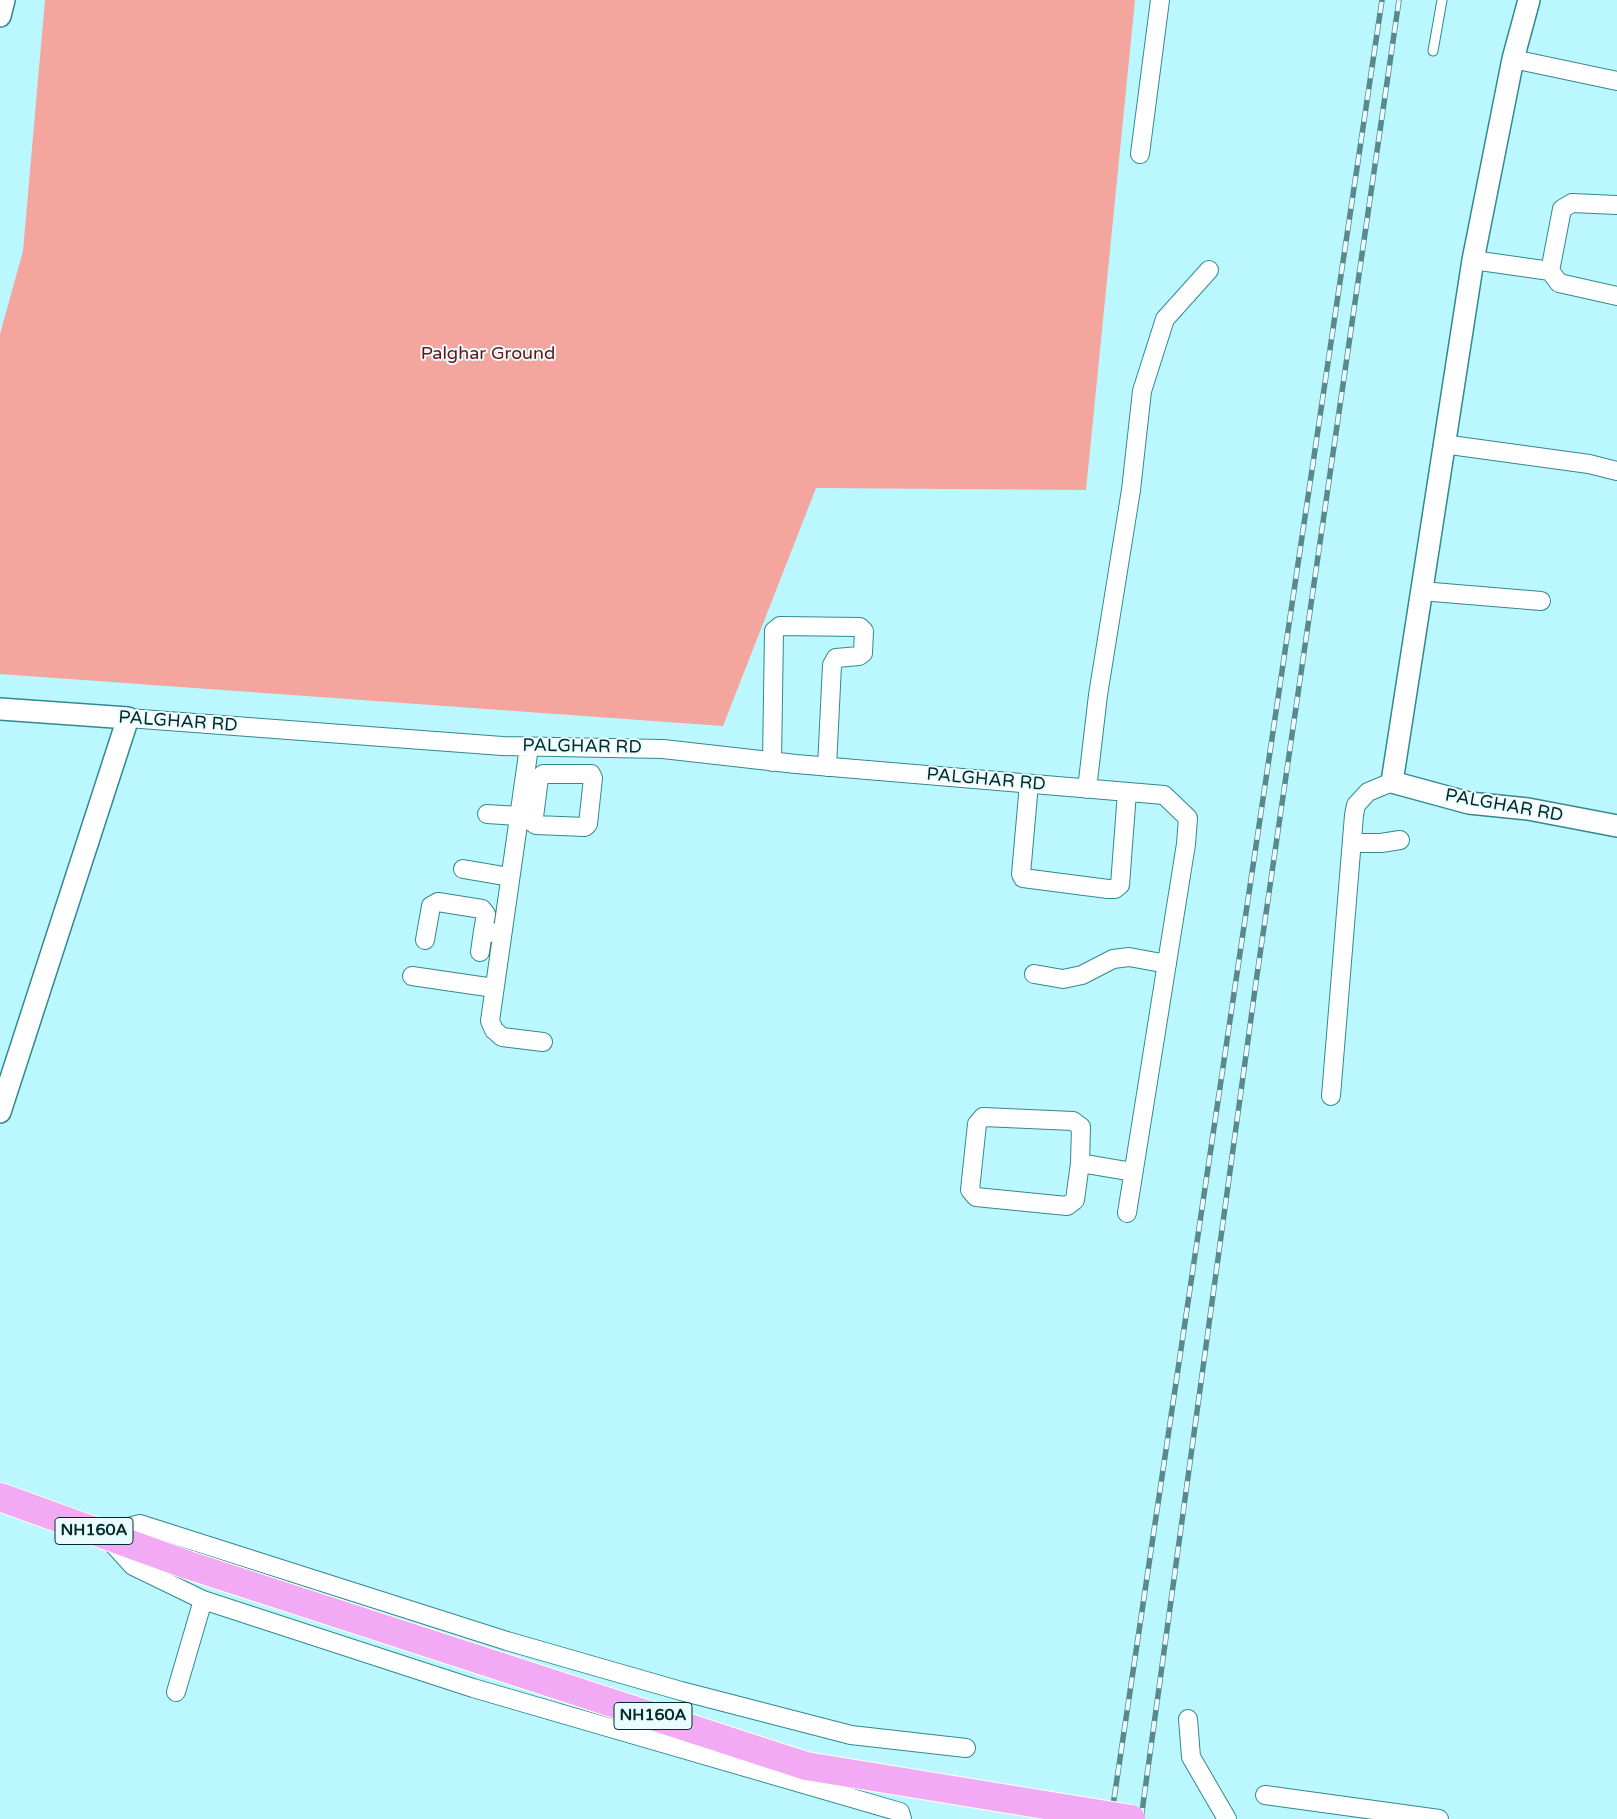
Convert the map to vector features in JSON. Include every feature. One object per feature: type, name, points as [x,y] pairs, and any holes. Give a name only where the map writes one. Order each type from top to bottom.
[{"type":"highway","name":"NH160A","points":[[0,1497],[188,1565],[806,1766],[1131,1819]]},
{"type":"street","points":[[0,16],[4,0]]},
{"type":"street","points":[[1140,154],[1160,0]]},
{"type":"street","points":[[1331,1096],[1356,805],[1368,792],[1392,782],[1473,260],[1513,59],[1528,0]]},
{"type":"street","points":[[1513,59],[1617,81]]},
{"type":"street","points":[[1550,272],[1562,209],[1572,203],[1617,205]]},
{"type":"street","points":[[1473,260],[1550,272],[1559,283],[1617,296]]},
{"type":"street","points":[[1087,789],[1098,695],[1131,490],[1142,391],[1165,319],[1209,270]]},
{"type":"street","points":[[1443,444],[1588,464],[1617,471]]},
{"type":"street","points":[[1421,590],[1541,601]]},
{"type":"street","points":[[772,762],[774,630],[780,626],[860,627],[864,631],[863,653],[859,656],[836,658],[832,665],[827,767]]},
{"type":"street","name":"PALGHAR RD","points":[[0,709],[529,747],[663,748],[772,762],[1164,795],[1188,818],[1186,844],[1167,964]]},
{"type":"street","points":[[0,1112],[128,718]]},
{"type":"street","points":[[529,747],[526,816],[510,877],[490,1021],[494,1030],[502,1038],[543,1042]]},
{"type":"street","name":"PALGHAR RD","points":[[1392,782],[1469,803],[1528,809],[1617,826]]},
{"type":"street","points":[[1030,784],[1021,874],[1024,878],[1115,890],[1120,885],[1127,792]]},
{"type":"street","points":[[487,814],[526,816]]},
{"type":"street","points":[[1352,843],[1381,843],[1400,840]]},
{"type":"street","points":[[463,869],[510,877]]},
{"type":"street","points":[[425,940],[431,906],[438,902],[482,910],[486,914],[480,952]]},
{"type":"street","points":[[483,931],[502,934]]},
{"type":"street","points":[[1034,974],[1063,979],[1082,975],[1113,960],[1129,957],[1167,964],[1127,1213]]},
{"type":"street","points":[[412,976],[494,988]]},
{"type":"street","points":[[983,1117],[1072,1121],[1081,1127],[1080,1163],[1075,1200],[1067,1206],[976,1197],[970,1190],[978,1124],[983,1117]]},
{"type":"street","points":[[1080,1163],[1133,1172]]},
{"type":"street","points":[[902,1819],[900,1812],[473,1688],[203,1600],[133,1566],[104,1534],[140,1524],[507,1641],[681,1691],[851,1735],[966,1748]]},
{"type":"street","points":[[176,1692],[203,1600]]},
{"type":"street","points":[[1188,1719],[1191,1757],[1227,1819]]},
{"type":"street","points":[[1265,1796],[1439,1819]]},
{"type":"lane","points":[[1433,52],[1442,0]]},
{"type":"green space","name":"Palghar Ground","points":[[45,0],[1135,0],[1086,490],[816,488],[723,726],[0,674],[0,334],[23,251]]},
{"type":"railway","points":[[1111,1819],[1382,0]]},
{"type":"railway","points":[[1141,1819],[1256,982],[1399,0]]}]
